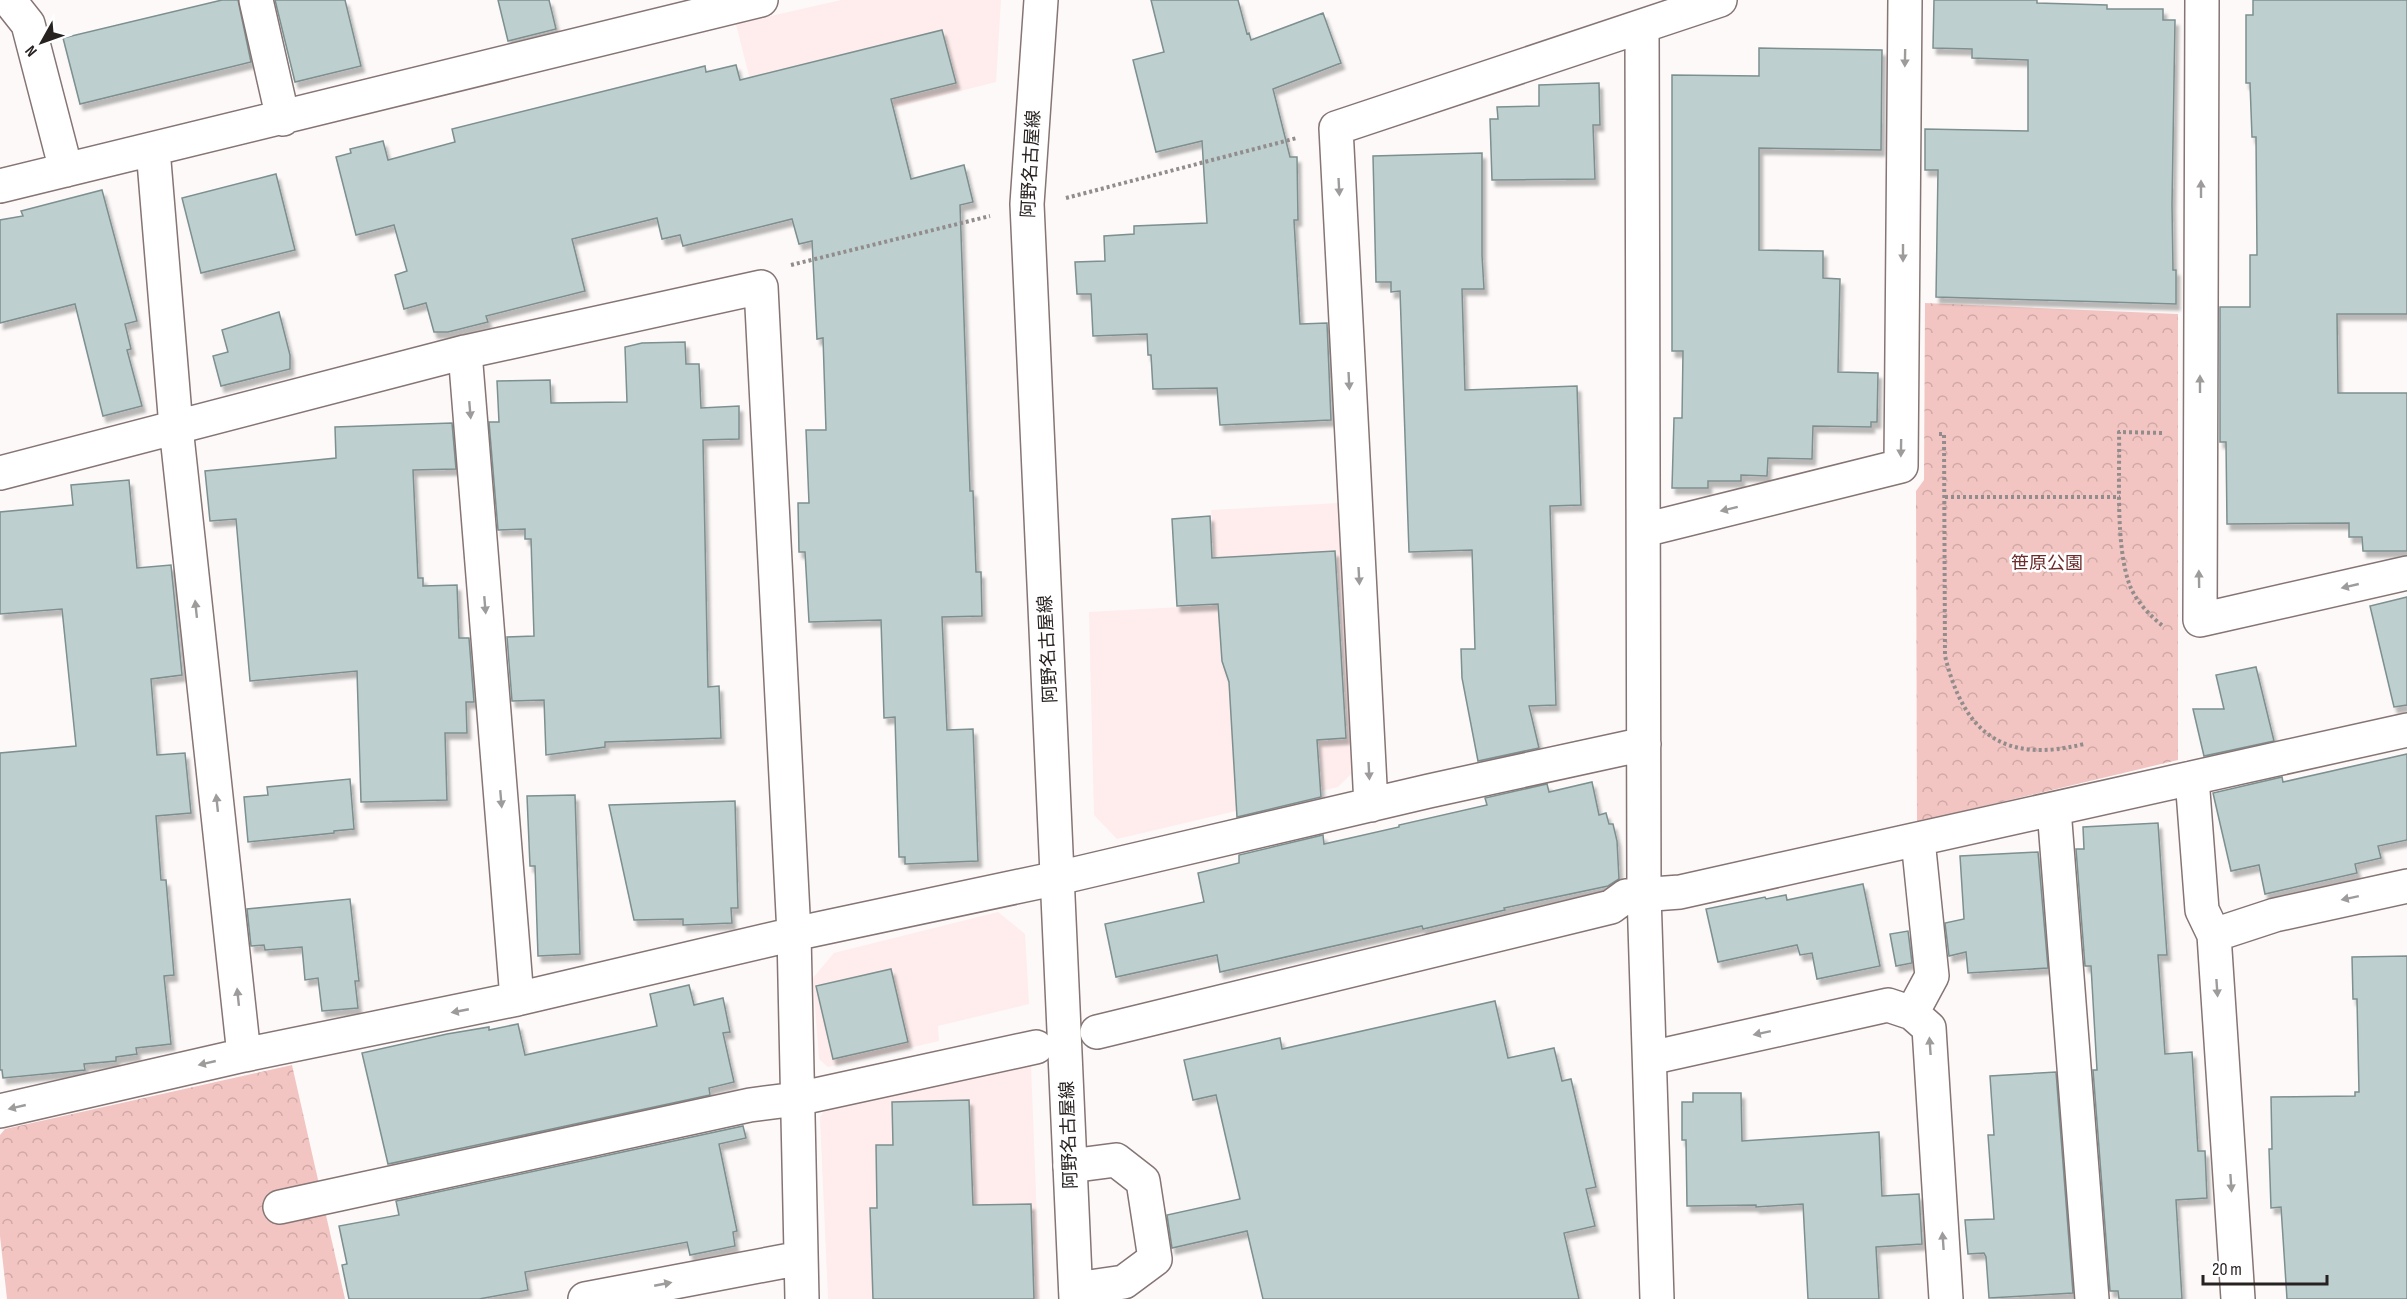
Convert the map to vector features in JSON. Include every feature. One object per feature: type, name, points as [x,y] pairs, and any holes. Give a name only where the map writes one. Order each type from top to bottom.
[{"type":"street","points":[[9,0],[28,24],[66,170]]},
{"type":"street","points":[[256,0],[283,118]]},
{"type":"street","points":[[0,186],[761,0]]},
{"type":"street","name":"阿野名古屋線","points":[[1041,0],[1027,204],[1076,1294]]},
{"type":"street","points":[[1371,805],[1336,128],[1720,0]]},
{"type":"street","points":[[1644,530],[1901,466],[1905,0]]},
{"type":"street","points":[[2202,0],[2200,620],[2407,573]]},
{"type":"street","points":[[1642,27],[1644,894],[1657,1299]]},
{"type":"street","points":[[153,149],[176,428],[244,1055]]},
{"type":"street","points":[[0,473],[465,352],[762,287],[794,934],[802,1299]]},
{"type":"street","points":[[465,352],[517,999]]},
{"type":"street","points":[[1097,1032],[1611,907],[1626,896],[1680,892],[2407,730]]},
{"type":"street","points":[[0,1111],[244,1055],[517,999],[794,934],[1058,878],[1644,744]]},
{"type":"street","points":[[2192,778],[2202,910],[2214,935],[2238,1299]]},
{"type":"street","points":[[2054,809],[2092,1299]]},
{"type":"street","points":[[1912,1013],[1932,976],[1918,840]]},
{"type":"street","points":[[2214,935],[2275,915],[2407,886]]},
{"type":"street","points":[[1650,1058],[1888,1005],[1912,1013],[1929,1028],[1947,1299]]},
{"type":"street","points":[[280,1207],[750,1105],[797,1099],[1036,1047]]},
{"type":"street","points":[[1070,1166],[1116,1160],[1143,1181],[1155,1259],[1124,1282],[1076,1294]]},
{"type":"street","points":[[585,1299],[801,1258]]},
{"type":"path","points":[[1062,200],[1336,128]]},
{"type":"path","points":[[762,287],[790,265],[993,215]]},
{"type":"path","points":[[2199,434],[2119,432],[2122,556],[2131,589],[2147,611],[2173,630],[2200,620]]},
{"type":"path","points":[[1901,435],[1944,434],[1945,656],[1952,685],[1964,709],[1986,735],[2015,748],[2062,749],[2084,744]]},
{"type":"path","points":[[1945,497],[2120,497]]},
{"type":"shaded area","points":[[841,0],[1001,0],[996,82],[765,140],[736,24]]},
{"type":"shaded area","points":[[1339,503],[1353,772],[1338,787],[1117,839],[1094,815],[1089,612],[1217,605],[1211,510]]},
{"type":"shaded area","points":[[998,912],[1025,934],[1029,1004],[938,1026],[939,1041],[828,1067],[819,1059],[813,978],[834,953]]},
{"type":"shaded area","points":[[1022,1062],[1031,1065],[1040,1299],[828,1299],[820,1117],[831,1102]]},
{"type":"green space","name":"笹原公園","points":[[1925,303],[2178,314],[2178,760],[1917,822],[1916,491],[1924,480]]},
{"type":"green space","points":[[292,1065],[345,1299],[7,1299],[0,1236],[0,1135],[5,1129]]},
{"type":"building","points":[[222,0],[238,0],[251,62],[80,104],[63,38]]},
{"type":"building","points":[[275,0],[345,0],[361,66],[295,82]]},
{"type":"building","points":[[498,0],[549,0],[556,29],[508,41]]},
{"type":"building","points":[[1151,0],[1238,0],[1247,34],[1249,33],[1251,40],[1323,13],[1341,63],[1273,89],[1290,157],[1297,157],[1298,220],[1294,220],[1300,324],[1327,323],[1331,420],[1220,425],[1217,388],[1153,389],[1147,334],[1093,336],[1091,294],[1077,294],[1075,262],[1105,261],[1104,236],[1134,234],[1134,226],[1207,223],[1202,141],[1156,152],[1133,60],[1164,52]]},
{"type":"building","points":[[1934,0],[2037,0],[2037,3],[2107,5],[2107,9],[2163,9],[2163,20],[2175,20],[2172,205],[2176,304],[1936,297],[1938,170],[1925,170],[1925,129],[2028,131],[2028,60],[1972,58],[1972,49],[1933,48]]},
{"type":"building","points":[[2253,0],[2407,0],[2407,314],[2337,314],[2338,393],[2407,393],[2407,551],[2363,551],[2362,537],[2349,537],[2349,523],[2227,524],[2226,442],[2220,442],[2220,307],[2250,307],[2250,255],[2257,255],[2256,137],[2252,137],[2250,83],[2246,83],[2246,15],[2253,15]]},
{"type":"building","points":[[942,30],[956,83],[891,99],[911,179],[964,165],[973,202],[960,205],[970,491],[973,491],[976,572],[981,572],[982,616],[942,617],[947,730],[973,729],[978,861],[905,864],[905,857],[899,857],[895,717],[884,718],[881,620],[809,622],[805,552],[799,552],[798,503],[809,503],[806,430],[826,430],[823,338],[817,339],[812,241],[799,244],[792,219],[683,246],[680,235],[662,239],[657,218],[572,239],[585,291],[486,316],[488,322],[448,332],[434,332],[426,303],[404,309],[395,275],[407,271],[394,225],[356,235],[336,157],[351,153],[350,149],[383,141],[388,160],[455,142],[452,129],[705,66],[706,72],[736,65],[740,80]]},
{"type":"building","points":[[1759,48],[1882,50],[1881,150],[1759,148],[1759,250],[1823,251],[1823,278],[1840,279],[1838,372],[1878,373],[1877,422],[1871,422],[1871,427],[1813,426],[1812,459],[1768,458],[1767,476],[1741,475],[1741,481],[1708,481],[1708,488],[1672,488],[1674,418],[1682,418],[1683,351],[1672,351],[1672,75],[1759,76]]},
{"type":"building","points":[[1599,83],[1600,125],[1593,125],[1595,179],[1492,180],[1490,119],[1498,119],[1497,107],[1539,106],[1539,85]]},
{"type":"building","points":[[1482,153],[1484,289],[1462,289],[1465,390],[1577,386],[1581,505],[1550,506],[1556,705],[1529,706],[1539,748],[1478,761],[1462,678],[1461,649],[1475,649],[1472,550],[1409,552],[1400,291],[1391,292],[1391,282],[1376,282],[1373,156]]},
{"type":"building","points":[[276,174],[295,250],[201,273],[182,198]]},
{"type":"building","points":[[102,190],[137,321],[125,324],[131,349],[127,350],[142,406],[103,416],[75,304],[0,323],[0,220],[23,216],[21,211]]},
{"type":"building","points":[[279,312],[290,355],[290,369],[221,386],[213,356],[228,352],[222,330]]},
{"type":"building","points":[[685,342],[686,364],[699,364],[701,408],[739,406],[739,439],[703,440],[708,687],[719,686],[721,738],[605,742],[605,747],[546,755],[544,700],[512,701],[507,637],[534,636],[531,539],[525,539],[525,529],[498,530],[489,422],[499,422],[497,381],[550,380],[551,403],[627,402],[625,347],[642,343]]},
{"type":"building","points":[[452,423],[456,469],[413,470],[418,578],[423,578],[423,586],[457,585],[459,638],[469,638],[474,702],[466,702],[467,733],[445,733],[447,800],[361,802],[357,671],[250,681],[236,519],[210,521],[205,471],[336,458],[335,427]]},
{"type":"building","points":[[129,480],[137,568],[171,565],[182,675],[151,679],[157,755],[185,753],[191,813],[156,816],[161,880],[166,880],[174,975],[164,976],[171,1044],[136,1048],[137,1054],[116,1057],[116,1061],[84,1064],[85,1070],[3,1078],[2,1070],[0,1070],[0,753],[76,746],[62,609],[0,614],[0,512],[73,505],[71,485]]},
{"type":"building","points":[[1210,516],[1212,558],[1335,551],[1346,738],[1317,740],[1321,797],[1237,817],[1229,682],[1222,661],[1218,604],[1177,606],[1172,519]]},
{"type":"building","points":[[2407,597],[2407,705],[2394,707],[2370,606]]},
{"type":"building","points":[[2256,667],[2274,741],[2204,756],[2193,709],[2224,709],[2216,675]]},
{"type":"building","points":[[2407,754],[2407,840],[2378,846],[2381,858],[2355,864],[2357,873],[2265,894],[2259,865],[2231,871],[2213,793],[2282,777],[2283,782]]},
{"type":"building","points":[[350,779],[354,829],[248,842],[244,797],[268,795],[267,787]]},
{"type":"building","points":[[1592,782],[1599,815],[1606,813],[1609,824],[1613,824],[1617,841],[1619,879],[1608,886],[1504,908],[1505,910],[1423,929],[1422,926],[1220,972],[1217,955],[1116,977],[1105,924],[1204,902],[1198,873],[1239,863],[1239,855],[1323,835],[1324,844],[1399,827],[1399,825],[1487,805],[1485,798],[1547,784],[1549,792]]},
{"type":"building","points":[[575,795],[580,954],[538,956],[535,866],[530,866],[527,796]]},
{"type":"building","points":[[735,801],[738,908],[731,908],[732,923],[683,925],[683,919],[634,920],[609,805]]},
{"type":"building","points":[[2158,823],[2167,955],[2158,955],[2165,1054],[2192,1052],[2198,1151],[2205,1151],[2207,1198],[2176,1200],[2182,1299],[2119,1299],[2118,1291],[2110,1291],[2093,1070],[2097,1070],[2091,966],[2085,966],[2076,849],[2084,849],[2083,827]]},
{"type":"building","points":[[2038,852],[2048,968],[1968,973],[1966,952],[1949,956],[1945,923],[1964,919],[1960,856]]},
{"type":"building","points":[[1863,884],[1880,966],[1817,979],[1812,953],[1800,955],[1797,945],[1718,962],[1706,909],[1765,897],[1766,899],[1786,895],[1787,900]]},
{"type":"building","points":[[350,899],[359,981],[355,981],[358,1008],[322,1011],[318,978],[305,980],[302,947],[265,950],[264,945],[251,946],[247,909]]},
{"type":"building","points":[[1908,931],[1912,963],[1896,966],[1890,934]]},
{"type":"building","points":[[2407,956],[2407,1299],[2287,1299],[2281,1207],[2271,1208],[2269,1149],[2272,1149],[2271,1097],[2355,1096],[2355,1092],[2359,1092],[2357,999],[2353,999],[2352,957]]},
{"type":"building","points":[[891,969],[908,1042],[833,1059],[816,986]]},
{"type":"building","points":[[689,985],[694,1005],[723,998],[730,1032],[723,1033],[734,1082],[709,1088],[710,1095],[388,1164],[362,1053],[447,1034],[489,1027],[489,1030],[518,1024],[525,1055],[657,1026],[650,994]]},
{"type":"building","points":[[1495,1001],[1508,1058],[1554,1048],[1562,1081],[1571,1079],[1596,1187],[1586,1189],[1595,1226],[1564,1233],[1579,1299],[1263,1299],[1247,1231],[1172,1248],[1167,1215],[1240,1199],[1216,1095],[1193,1100],[1184,1060],[1280,1038],[1282,1049]]},
{"type":"building","points":[[2056,1072],[2073,1293],[1989,1298],[1986,1257],[1984,1253],[1968,1254],[1965,1220],[1994,1219],[1988,1135],[1994,1135],[1990,1076]]},
{"type":"building","points":[[1693,1093],[1741,1093],[1742,1141],[1879,1132],[1882,1196],[1919,1194],[1922,1244],[1876,1247],[1879,1299],[1808,1299],[1803,1204],[1756,1207],[1756,1205],[1687,1206],[1686,1140],[1682,1140],[1682,1102],[1693,1102]]},
{"type":"building","points":[[969,1100],[973,1205],[1031,1204],[1034,1299],[873,1299],[870,1208],[877,1208],[876,1145],[893,1145],[892,1102]]},
{"type":"building","points":[[743,1126],[746,1138],[719,1144],[737,1231],[733,1232],[735,1246],[690,1255],[687,1242],[525,1272],[528,1290],[479,1299],[349,1299],[342,1265],[347,1264],[339,1226],[399,1215],[396,1201]]}]
